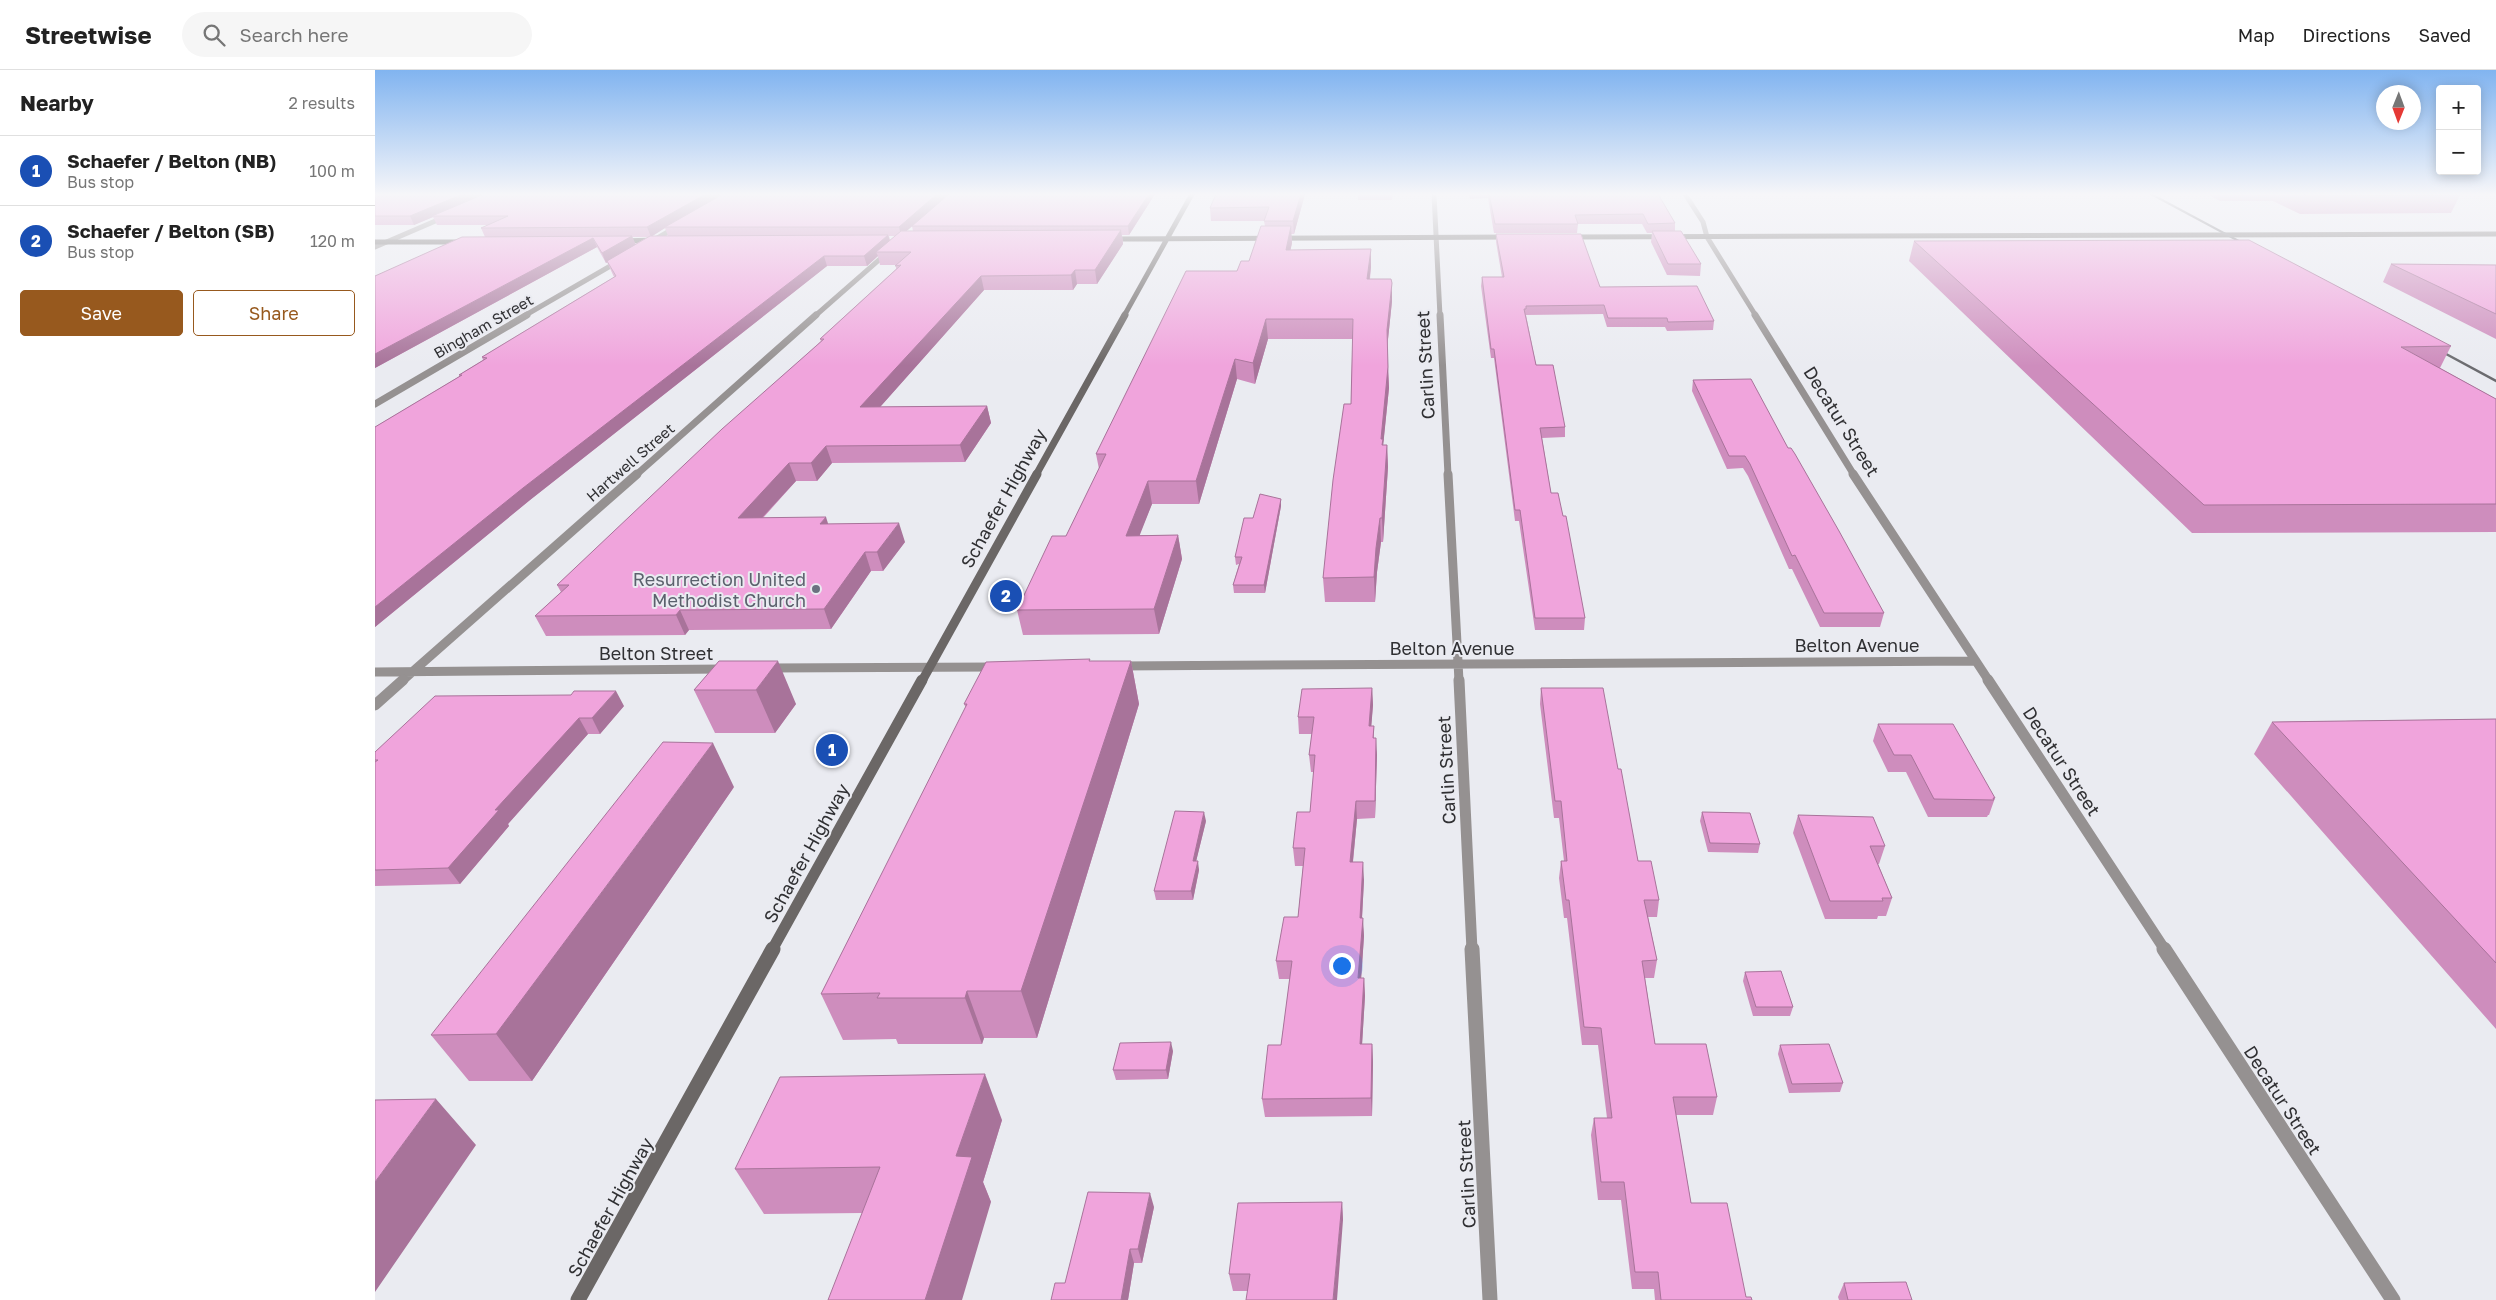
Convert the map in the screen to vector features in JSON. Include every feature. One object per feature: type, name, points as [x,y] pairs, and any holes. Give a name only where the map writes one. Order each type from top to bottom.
[{"type":"street","name":"Hartwell Street","points":[[375,705],[890,251]]},
{"type":"street","name":"Schaefer Highway","points":[[578,1300],[1160,251]]},
{"type":"street","name":"Carlin Street","points":[[1437,251],[1490,1300]]},
{"type":"street","name":"Decatur Street","points":[[1716,251],[1841,453],[2393,1300]]},
{"type":"street","name":"Bingham Street","points":[[375,404],[629,255]]},
{"type":"street","name":"Belton Avenue","points":[[1113,666],[1976,661]]},
{"type":"street","points":[[762,668],[1007,667]]},
{"type":"street","name":"Belton Street","points":[[413,672],[733,669]]},
{"type":"street","points":[[375,672],[413,672]]},
{"type":"building","points":[[430,251],[568,251],[375,354],[375,276]]},
{"type":"building","points":[[624,251],[869,251],[864,256],[824,256],[523,488],[375,607],[375,427],[487,358],[482,357],[616,276],[607,261]]},
{"type":"building","points":[[1107,251],[1095,270],[1075,270],[1071,275],[981,276],[860,407],[987,406],[960,445],[826,446],[811,463],[789,463],[738,518],[826,517],[820,524],[899,523],[877,552],[865,552],[824,609],[680,610],[676,615],[535,616],[569,585],[557,585],[722,429],[824,339],[820,339],[901,265],[895,266],[911,252],[876,252]]},
{"type":"building","points":[[1252,251],[1371,251],[1367,279],[1391,279],[1387,330],[1388,367],[1381,439],[1383,439],[1382,445],[1387,445],[1382,518],[1380,518],[1374,577],[1323,578],[1333,480],[1344,404],[1351,404],[1353,319],[1266,319],[1253,363],[1235,359],[1196,481],[1148,481],[1126,536],[1178,535],[1154,609],[1017,610],[1052,536],[1066,536],[1106,454],[1096,454],[1186,271],[1237,271],[1241,261],[1249,261]]},
{"type":"building","points":[[1499,251],[1587,251],[1600,287],[1697,286],[1714,321],[1668,322],[1667,318],[1608,318],[1604,305],[1526,306],[1526,309],[1524,309],[1536,365],[1553,365],[1565,427],[1540,428],[1551,493],[1558,493],[1563,516],[1566,516],[1585,618],[1535,618],[1520,510],[1515,510],[1494,349],[1491,349],[1482,277],[1504,277]]},
{"type":"building","points":[[1662,251],[1693,251],[1701,264],[1668,264]]},
{"type":"building","points":[[1925,251],[2271,251],[2451,346],[2401,347],[2496,399],[2496,504],[2204,505]]},
{"type":"building","points":[[2391,264],[2496,265],[2496,314]]},
{"type":"building","points":[[1751,379],[1788,448],[1791,448],[1795,454],[1884,613],[1824,613],[1795,555],[1792,556],[1750,464],[1745,456],[1729,456],[1693,380]]},
{"type":"building","points":[[1260,494],[1281,499],[1264,585],[1233,585],[1242,557],[1235,557],[1244,518],[1253,518]]},
{"type":"building","points":[[1090,659],[1089,661],[1131,661],[1021,991],[967,991],[965,998],[877,998],[880,993],[821,994],[967,704],[964,704],[986,662]]},
{"type":"building","points":[[719,661],[778,661],[756,690],[694,690]]},
{"type":"building","points":[[1372,688],[1369,726],[1374,726],[1373,738],[1376,738],[1375,801],[1356,801],[1350,862],[1363,862],[1360,918],[1363,918],[1358,978],[1364,978],[1360,1044],[1372,1044],[1371,1098],[1262,1099],[1268,1045],[1281,1045],[1292,961],[1276,961],[1284,917],[1298,917],[1305,848],[1293,848],[1297,812],[1310,812],[1315,755],[1309,755],[1314,717],[1298,717],[1302,689]]},
{"type":"building","points":[[1541,688],[1603,688],[1618,769],[1621,769],[1638,861],[1651,861],[1659,900],[1644,900],[1657,960],[1642,961],[1655,1044],[1706,1044],[1717,1097],[1673,1097],[1691,1203],[1727,1203],[1746,1297],[1751,1297],[1752,1300],[1661,1300],[1658,1272],[1635,1272],[1624,1182],[1601,1182],[1594,1118],[1612,1118],[1601,1028],[1584,1027],[1569,900],[1566,900],[1561,861],[1567,861],[1561,801],[1555,801]]},
{"type":"building","points":[[574,691],[616,691],[592,718],[579,718],[495,810],[499,810],[448,868],[375,870],[375,762],[378,760],[375,760],[375,752],[435,696],[571,695]]},
{"type":"building","points":[[2496,719],[2496,963],[2272,722]]},
{"type":"building","points":[[1878,724],[1953,724],[1995,798],[1993,798],[1994,800],[1934,799],[1911,755],[1894,755]]},
{"type":"building","points":[[663,742],[713,743],[496,1034],[431,1035]]},
{"type":"building","points":[[1175,811],[1204,812],[1193,861],[1198,861],[1191,891],[1154,891]]},
{"type":"building","points":[[1702,812],[1750,813],[1760,844],[1710,843]]},
{"type":"building","points":[[1798,815],[1873,817],[1885,846],[1870,846],[1892,898],[1882,898],[1883,901],[1830,901]]},
{"type":"building","points":[[1781,971],[1793,1007],[1756,1007],[1745,972]]},
{"type":"building","points":[[1171,1042],[1166,1070],[1113,1070],[1120,1043]]},
{"type":"building","points":[[1829,1044],[1843,1083],[1792,1084],[1780,1045]]},
{"type":"building","points":[[985,1074],[956,1156],[972,1157],[925,1300],[828,1300],[880,1167],[735,1169],[780,1077]]},
{"type":"building","points":[[436,1099],[375,1182],[375,1100]]},
{"type":"building","points":[[1088,1192],[1150,1193],[1138,1249],[1130,1249],[1121,1300],[1051,1300],[1055,1283],[1065,1283]]},
{"type":"building","points":[[1342,1202],[1333,1300],[1246,1300],[1250,1274],[1229,1274],[1238,1203]]},
{"type":"building","points":[[1906,1282],[1912,1300],[1848,1300],[1844,1283]]},
{"type":"railway","points":[[2435,348],[2496,381]]},
{"type":"place","name":"Resurrection United Methodist Church","points":[[816,589]]},
{"type":"place","name":"Schaefer / Belton (SB)","points":[[1006,596]]},
{"type":"place","name":"Schaefer / Belton (NB)","points":[[832,750]]}]
